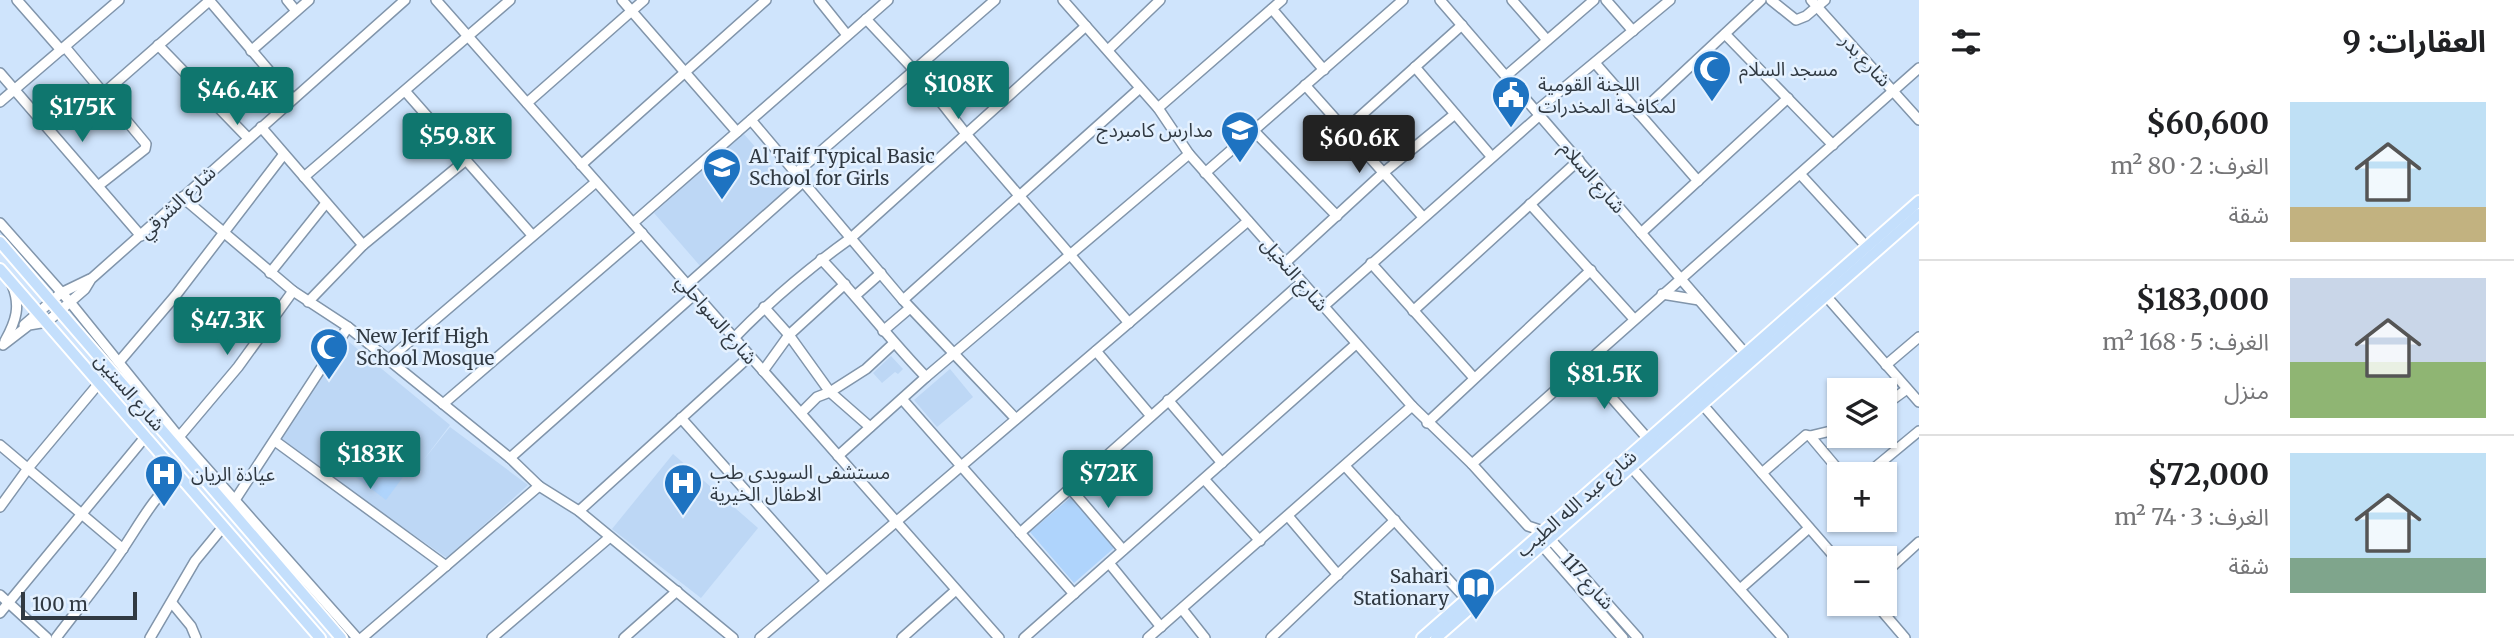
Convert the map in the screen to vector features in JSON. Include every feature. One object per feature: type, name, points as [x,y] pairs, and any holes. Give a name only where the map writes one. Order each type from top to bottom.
[{"type":"main road","name":"شارع عبد الله الطيب","points":[[1429,637],[1466,599],[1541,536],[1631,467],[1702,404],[1748,358],[1919,201]]},
{"type":"main road","name":"شارع عبد الله الطيب","points":[[1429,637],[1648,439],[1826,296],[1919,214]]},
{"type":"main road","name":"شارع الستين","points":[[0,243],[341,638]]},
{"type":"main road","name":"شارع الستين","points":[[0,269],[320,638]]},
{"type":"street","points":[[0,102],[119,0]]},
{"type":"street","points":[[104,93],[209,0],[293,99]]},
{"type":"street","points":[[287,0],[296,11]]},
{"type":"street","points":[[251,51],[309,0]]},
{"type":"street","name":"شارع الشرقي","points":[[1,347],[61,293],[81,287],[91,279],[405,0]]},
{"type":"street","name":"شارع السواحلي","points":[[436,0],[999,638]]},
{"type":"street","points":[[304,177],[510,0]]},
{"type":"street","points":[[622,0],[737,132]]},
{"type":"street","points":[[527,103],[644,0]]},
{"type":"street","points":[[581,164],[766,0]]},
{"type":"street","points":[[819,0],[847,35]]},
{"type":"street","points":[[633,223],[888,0]]},
{"type":"street","points":[[796,173],[995,0]]},
{"type":"street","name":"شارع النخيل","points":[[1063,0],[1158,108],[1205,173],[1356,344],[1427,423],[1472,464],[1524,523],[1541,536]]},
{"type":"street","points":[[1108,50],[1160,0]]},
{"type":"street","points":[[1158,108],[1282,0]]},
{"type":"street","points":[[1205,173],[1403,0]]},
{"type":"street","name":"شارع السلام","points":[[1440,0],[1748,358]]},
{"type":"street","points":[[1512,0],[1547,40]]},
{"type":"street","points":[[1506,76],[1594,0]]},
{"type":"street","points":[[1606,0],[1633,31]]},
{"type":"street","points":[[1324,306],[1538,113],[1670,0]]},
{"type":"street","points":[[1639,114],[1761,0]]},
{"type":"street","points":[[1772,0],[1796,20],[1801,19],[1814,3],[1825,0]]},
{"type":"street","points":[[20,1],[104,93],[146,144],[145,149],[98,186]]},
{"type":"street","name":"شارع بدر","points":[[1814,3],[1919,120]]},
{"type":"street","points":[[1272,9],[1324,70]]},
{"type":"street","points":[[866,19],[914,70]]},
{"type":"street","points":[[1346,128],[1462,25]]},
{"type":"street","points":[[734,338],[764,307],[821,259],[851,238],[1086,26]]},
{"type":"street","points":[[1724,33],[1833,145]]},
{"type":"street","points":[[158,45],[247,138]]},
{"type":"street","points":[[1595,63],[1698,181]]},
{"type":"street","points":[[1415,67],[1492,156]]},
{"type":"street","points":[[1472,464],[1919,68]]},
{"type":"street","points":[[0,73],[141,236]]},
{"type":"street","points":[[1306,85],[1423,217]]},
{"type":"street","points":[[883,331],[907,304],[1019,196],[1140,88]]},
{"type":"street","points":[[405,91],[532,236]]},
{"type":"street","points":[[933,92],[1129,323]]},
{"type":"street","points":[[1641,233],[1788,98]]},
{"type":"street","points":[[1285,263],[1383,173],[1455,114]]},
{"type":"street","points":[[751,120],[907,304],[1016,419]]},
{"type":"street","points":[[261,127],[363,245]]},
{"type":"street","points":[[1254,131],[1337,216]]},
{"type":"street","points":[[119,362],[176,295],[284,154]]},
{"type":"street","points":[[838,456],[926,377],[1189,154]]},
{"type":"street","points":[[308,302],[363,245],[466,160]]},
{"type":"street","points":[[1413,311],[1579,160]]},
{"type":"street","points":[[1801,175],[1867,247]]},
{"type":"street","points":[[388,359],[596,182]]},
{"type":"street","points":[[687,285],[803,182]]},
{"type":"street","points":[[182,197],[270,273],[308,302],[348,327],[510,458],[539,486],[579,511],[733,638]]},
{"type":"street","points":[[270,273],[326,203]]},
{"type":"street","points":[[1530,204],[1634,319]]},
{"type":"street","points":[[760,638],[1248,221]]},
{"type":"street","points":[[0,223],[70,302],[180,437],[359,638],[539,486]]},
{"type":"street","points":[[443,404],[642,233]]},
{"type":"street","points":[[821,259],[845,284],[893,344],[926,377]]},
{"type":"street","points":[[1371,263],[1474,378]]},
{"type":"street","points":[[1427,423],[1591,270]]},
{"type":"street","points":[[855,296],[881,273]]},
{"type":"street","points":[[1,347],[14,325],[18,309],[16,295],[9,280]]},
{"type":"street","points":[[50,281],[81,287]]},
{"type":"street","points":[[1020,533],[1302,282]]},
{"type":"street","points":[[763,370],[789,335],[845,284]]},
{"type":"street","points":[[1,347],[29,325],[47,322],[70,302],[81,287]]},
{"type":"street","points":[[81,287],[80,304],[85,320]]},
{"type":"street","points":[[180,437],[238,367],[293,291]]},
{"type":"street","points":[[510,458],[695,294]]},
{"type":"street","points":[[1662,294],[1699,300]]},
{"type":"street","points":[[1826,296],[1919,402]]},
{"type":"street","points":[[764,307],[789,335],[830,392],[870,427]]},
{"type":"street","points":[[235,500],[348,327]]},
{"type":"street","points":[[1886,365],[1919,337]]},
{"type":"street","points":[[801,413],[817,397],[830,392],[866,369],[893,344]]},
{"type":"street","points":[[1024,638],[1356,344]]},
{"type":"street","points":[[1096,351],[1151,416]]},
{"type":"street","points":[[579,511],[750,356]]},
{"type":"street","points":[[1582,364],[1648,439]]},
{"type":"street","points":[[0,508],[29,467],[100,382]]},
{"type":"street","points":[[1897,397],[1908,389]]},
{"type":"street","points":[[902,399],[1074,594]]},
{"type":"street","points":[[1168,400],[1222,463]]},
{"type":"street","points":[[1702,404],[1827,548]]},
{"type":"street","points":[[1149,638],[1412,406]]},
{"type":"street","points":[[681,418],[826,581]]},
{"type":"street","points":[[1882,462],[1919,431]]},
{"type":"street","points":[[1762,473],[1798,440],[1806,435],[1827,432]]},
{"type":"street","points":[[0,613],[146,436]]},
{"type":"street","points":[[1810,436],[1832,462]]},
{"type":"street","points":[[275,441],[446,566]]},
{"type":"street","points":[[0,444],[123,549]]},
{"type":"street","points":[[1345,466],[1466,599]]},
{"type":"street","points":[[1631,467],[1783,638]]},
{"type":"street","points":[[56,638],[123,549],[145,511],[162,489],[178,476]]},
{"type":"street","points":[[1204,479],[1260,541]]},
{"type":"street","points":[[1070,488],[1124,551]]},
{"type":"street","points":[[1289,516],[1338,575]]},
{"type":"street","points":[[1270,638],[1395,520]]},
{"type":"street","points":[[150,638],[195,561],[223,527]]},
{"type":"street","points":[[1740,589],[1809,527]]},
{"type":"street","name":"شارع 117","points":[[1541,536],[1623,638]]},
{"type":"street","name":"شارع 117","points":[[1541,536],[1638,638]]},
{"type":"street","points":[[492,638],[610,537]]},
{"type":"street","points":[[1897,562],[1919,542]]},
{"type":"street","points":[[1109,563],[1161,627]]},
{"type":"street","points":[[902,638],[956,590]]},
{"type":"street","points":[[624,638],[677,591]]},
{"type":"street","points":[[0,595],[47,638]]},
{"type":"street","points":[[172,603],[191,626],[196,638]]},
{"type":"street","points":[[1182,609],[1205,638]]},
{"type":"street","points":[[1886,616],[1905,638]]},
{"type":"shaded area","name":"Al Taif Typical Basic School for Girls","points":[[743,133],[792,189],[701,267],[654,213]]},
{"type":"shaded area","points":[[343,337],[450,425],[422,462],[450,427],[528,485],[447,558],[277,440]]},
{"type":"shaded area","points":[[891,356],[903,369],[882,383],[873,373]]},
{"type":"shaded area","points":[[950,369],[973,397],[937,427],[914,400]]},
{"type":"shaded area","points":[[369,451],[403,477],[386,500],[353,475]]},
{"type":"shaded area","name":"مستشفى السويدي طب الاطفال الخيرية","points":[[673,454],[758,528],[701,598],[612,529]]},
{"type":"shaded area","points":[[1071,497],[1114,548],[1074,583],[1030,532]]},
{"type":"place","name":"مسجد السلام","points":[[1712,103]]},
{"type":"place","name":"اللجنة القومية لمكافحة المخدرات","points":[[1511,129]]},
{"type":"place","name":"مدارس كامبردج","points":[[1240,164]]},
{"type":"place","name":"Al Taif Typical Basic School for Girls","points":[[722,201]]},
{"type":"place","name":"New Jerif High School Mosque","points":[[329,381]]},
{"type":"place","name":"عيادة الريان","points":[[164,508]]},
{"type":"place","name":"مستشفى السويدي طب الاطفال الخيرية","points":[[683,517]]},
{"type":"place","name":"Sahari Stationary","points":[[1476,621]]}]
